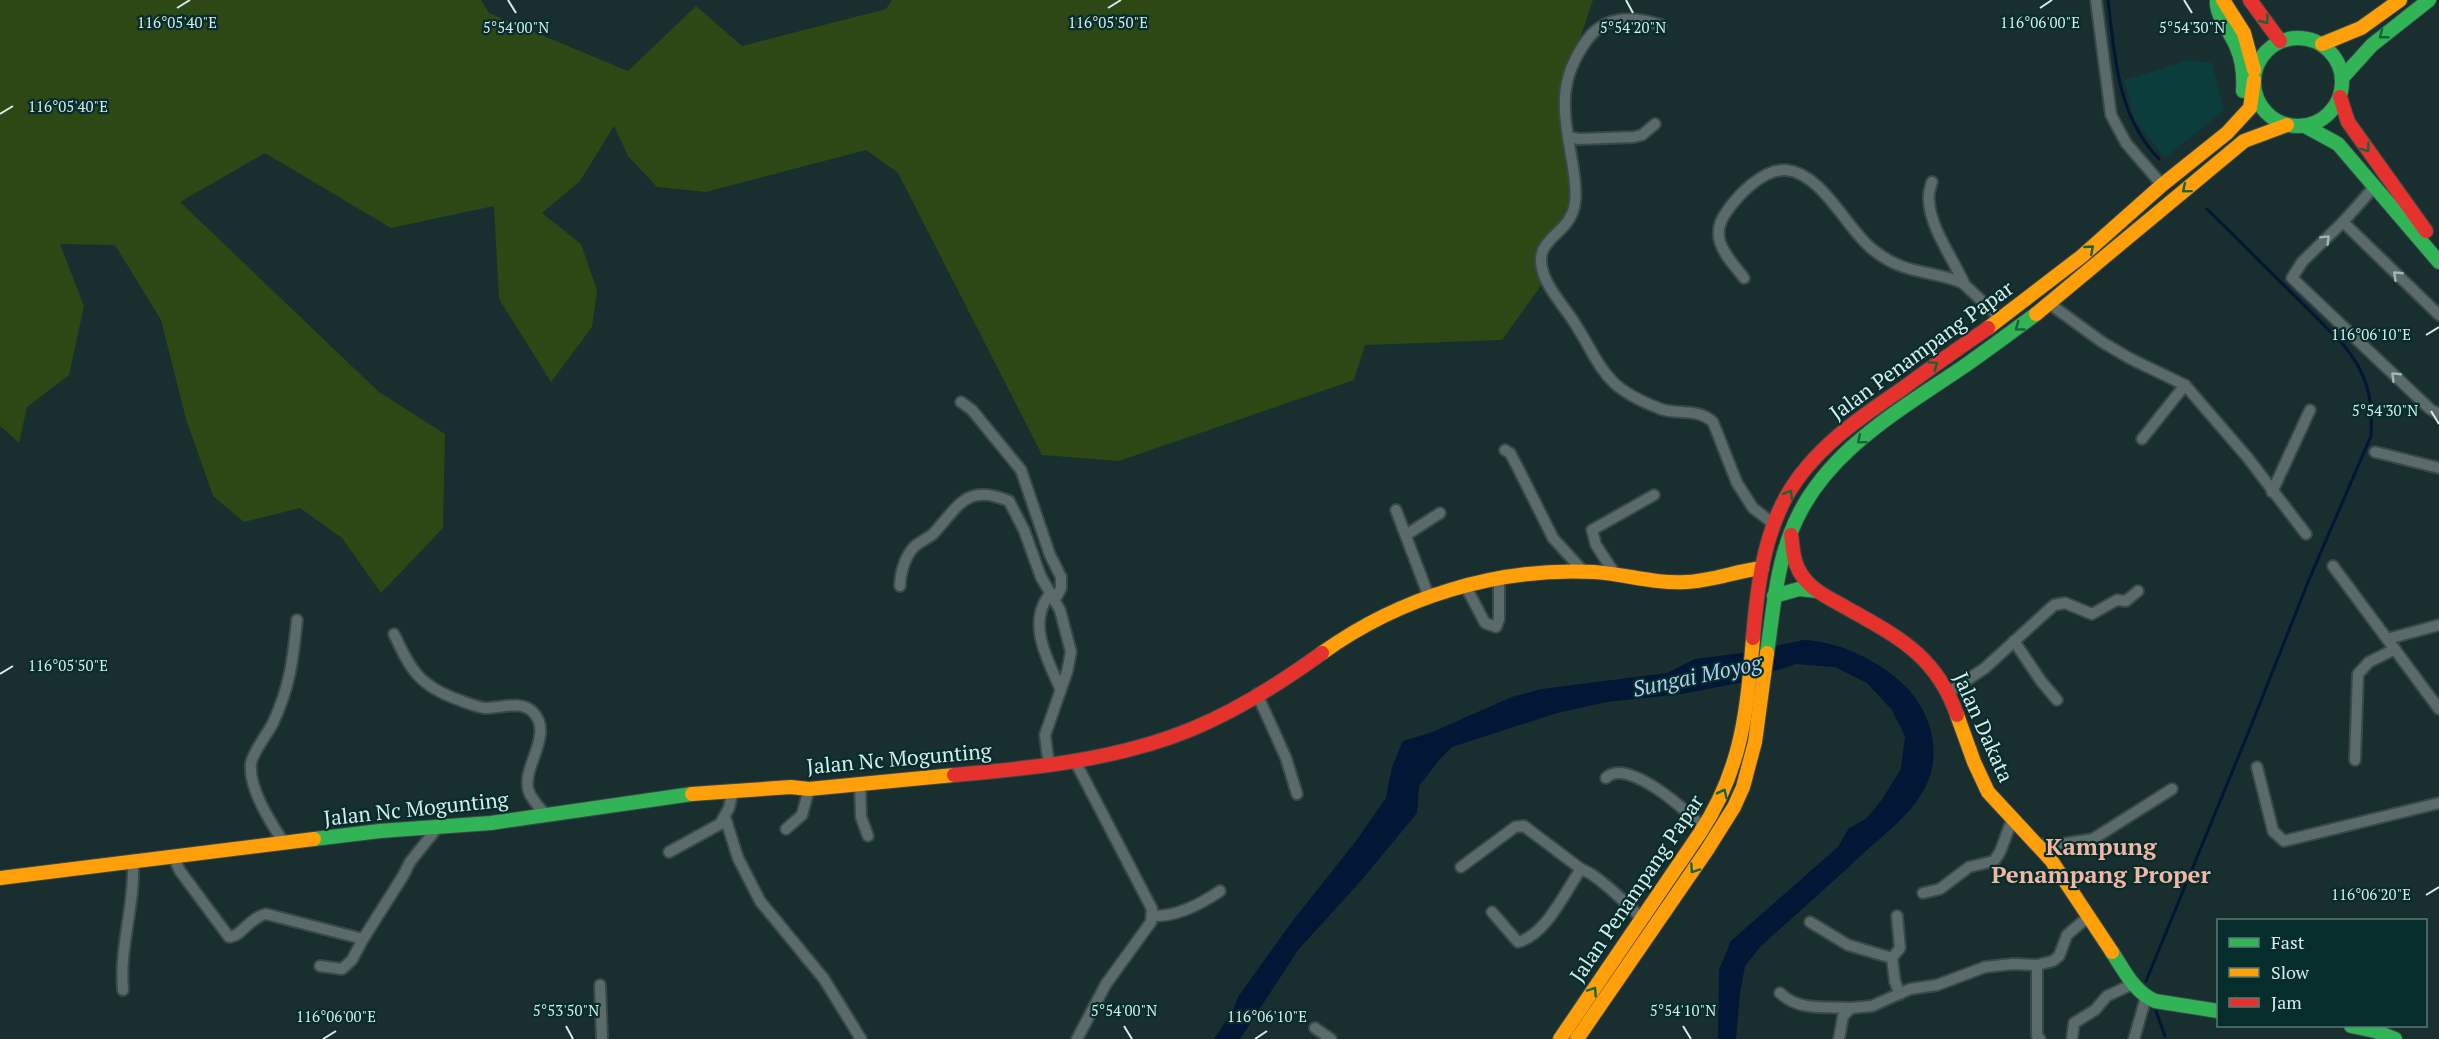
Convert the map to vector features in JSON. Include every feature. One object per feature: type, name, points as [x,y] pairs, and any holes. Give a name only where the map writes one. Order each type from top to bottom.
[{"type":"main road","points":[[2210,147],[2239,112],[2245,76],[2242,55],[2216,7],[2217,0]]},
{"type":"main road","points":[[2223,0],[2242,26],[2251,45],[2256,95],[2263,109],[2273,119],[2287,125],[2305,126],[2316,123],[2327,116],[2340,97]]},
{"type":"main road","points":[[2250,0],[2280,41]]},
{"type":"main road","points":[[2322,44],[2361,28],[2400,0]]},
{"type":"main road","points":[[2343,76],[2355,60],[2372,44],[2429,0]]},
{"type":"main road","points":[[2254,77],[2259,60],[2268,49],[2280,41],[2294,37],[2309,38],[2322,44],[2332,53],[2343,76],[2340,97],[2348,122],[2439,248]]},
{"type":"main road","name":"Jalan Penampang Papar","points":[[1560,1039],[1704,829],[1732,774],[1748,693],[1762,568],[1773,524],[1786,497],[1805,470],[1836,438],[1882,401],[2001,319],[2082,256],[2162,185],[2237,124],[2250,108],[2254,77]]},
{"type":"main road","name":"Jalan Penampang Papar","points":[[1577,1039],[1734,807],[1751,762],[1774,596],[1791,531],[1827,473],[1883,420],[1967,364],[2050,304],[2244,141],[2287,125]]},
{"type":"main road","points":[[2305,126],[2338,144],[2439,262]]},
{"type":"main road","points":[[2211,168],[2232,163],[2260,142],[2290,136],[2308,139],[2325,146],[2352,171],[2363,172]]},
{"type":"main road","name":"Jalan Dakata","points":[[1791,531],[1794,561],[1802,576],[1817,591],[1886,630],[1918,653],[1934,669],[1949,692],[1988,792],[2051,860],[2133,984],[2146,997]]},
{"type":"main road","name":"Jalan Nc Mogunting","points":[[0,878],[380,831],[491,823],[733,790],[791,787],[810,789],[1075,761],[1122,752],[1190,730],[1257,694],[1373,620],[1430,597],[1466,586],[1531,575],[1584,572],[1615,574],[1650,581],[1692,583],[1762,568]]},
{"type":"main road","points":[[1774,596],[1799,589],[1817,591]]},
{"type":"main road","points":[[2146,997],[2156,1001],[2217,1011]]},
{"type":"main road","points":[[2356,1027],[2375,1031],[2394,1039]]},
{"type":"street","points":[[2096,0],[2111,115],[2126,143],[2162,185]]},
{"type":"street","points":[[1661,25],[1622,18],[1602,25],[1593,32],[1573,62],[1565,82],[1563,113],[1575,182],[1575,203],[1568,224],[1545,243],[1542,250],[1542,267],[1546,280],[1583,336],[1603,373],[1617,387],[1661,409],[1693,413],[1713,422],[1737,483],[1753,508],[1773,524]]},
{"type":"street","points":[[1568,137],[1579,139],[1634,137],[1642,135],[1655,124]]},
{"type":"street","points":[[1744,278],[1720,248],[1717,237],[1722,218],[1751,185],[1778,171],[1787,170],[1797,173],[1817,186],[1854,231],[1886,259],[1906,269],[1964,283]]},
{"type":"street","points":[[1932,182],[1929,195],[1930,208],[1941,239],[1964,283],[2001,319]]},
{"type":"street","points":[[2375,186],[2343,222],[2302,262],[2292,278],[2430,410],[2439,414]]},
{"type":"street","points":[[2343,222],[2439,315]]},
{"type":"street","points":[[2050,304],[2102,342],[2185,385],[2248,458],[2306,534]]},
{"type":"street","points":[[2142,439],[2185,385]]},
{"type":"street","points":[[962,402],[972,410],[1021,470],[1050,555],[1061,577],[1061,588],[1041,608],[1040,629],[1049,662],[1060,688]]},
{"type":"street","points":[[2272,492],[2310,410]]},
{"type":"street","points":[[1506,450],[1510,453],[1553,538],[1584,572]]},
{"type":"street","points":[[2375,452],[2439,468]]},
{"type":"street","points":[[900,586],[900,576],[914,547],[933,534],[943,520],[966,499],[979,494],[990,494],[1009,501],[1024,530],[1041,577],[1060,610],[1071,652],[1045,735],[1049,765]]},
{"type":"street","points":[[1615,574],[1596,546],[1592,530],[1654,495]]},
{"type":"street","points":[[1396,510],[1430,597]]},
{"type":"street","points":[[1406,535],[1440,513]]},
{"type":"street","points":[[2333,566],[2439,709]]},
{"type":"street","points":[[1466,586],[1485,624],[1496,627],[1499,619],[1499,580]]},
{"type":"street","points":[[1949,692],[1970,680],[2054,604],[2065,603],[2092,614],[2117,600],[2126,601],[2138,591]]},
{"type":"street","points":[[284,843],[266,814],[253,784],[251,762],[273,723],[292,673],[297,620]]},
{"type":"street","points":[[2387,639],[2439,625]]},
{"type":"street","points":[[394,634],[416,676],[429,687],[479,707],[519,705],[532,711],[539,723],[539,731],[538,746],[528,783],[533,799],[545,814]]},
{"type":"street","points":[[2014,641],[2041,681],[2058,700]]},
{"type":"street","points":[[2355,760],[2358,674],[2369,662],[2395,650]]},
{"type":"street","points":[[1257,694],[1286,758],[1297,794]]},
{"type":"street","points":[[1075,761],[1150,902],[1152,916],[1137,943],[1100,993],[1077,1039]]},
{"type":"street","points":[[2257,767],[2273,831],[2284,841],[2439,803]]},
{"type":"street","points":[[1606,778],[1619,773],[1656,788],[1689,812],[1704,829]]},
{"type":"street","points":[[860,784],[861,817],[868,836]]},
{"type":"street","points":[[786,829],[802,815],[810,789]]},
{"type":"street","points":[[2036,843],[2049,846],[2093,839],[2172,789]]},
{"type":"street","points":[[669,852],[720,824],[725,817],[733,790]]},
{"type":"street","points":[[725,817],[738,858],[759,901],[824,980],[861,1039]]},
{"type":"street","points":[[1923,892],[1940,889],[1969,867],[1994,861],[2000,852],[2012,820]]},
{"type":"street","points":[[1461,867],[1515,827],[1524,826],[1597,877],[1643,919]]},
{"type":"street","points":[[320,966],[342,969],[352,960],[363,939],[397,888],[410,862],[438,827]]},
{"type":"street","points":[[173,856],[180,871],[229,937],[238,934],[255,917],[266,914],[363,939]]},
{"type":"street","points":[[123,990],[122,968],[132,898],[133,862]]},
{"type":"street","points":[[1492,912],[1518,942],[1529,939],[1550,916],[1581,868]]},
{"type":"street","points":[[1152,916],[1186,910],[1221,891]]},
{"type":"street","points":[[1897,916],[1900,948],[1892,958],[1895,982],[1900,994]]},
{"type":"street","points":[[1780,993],[1790,1002],[1810,1007],[1872,1006],[1910,988],[1937,985],[1985,967],[2013,963],[2037,965],[2053,961],[2059,956],[2067,936],[2089,916]]},
{"type":"street","points":[[1810,922],[1848,945],[1892,958]]},
{"type":"street","points":[[2034,1038],[2037,965]]},
{"type":"street","points":[[2072,1039],[2074,1023],[2095,1010],[2107,996],[2133,984]]},
{"type":"street","points":[[600,985],[602,1039]]},
{"type":"street","points":[[2134,1039],[2146,997]]},
{"type":"street","points":[[1839,1039],[1843,1016],[1851,1008]]},
{"type":"street","points":[[1315,1028],[1331,1039]]},
{"type":"shaded area","points":[[2190,60],[2212,63],[2224,110],[2165,158],[2135,121],[2124,80]]},
{"type":"green space","points":[[0,0],[481,0],[489,13],[628,71],[696,6],[742,46],[886,9],[892,0],[1593,0],[1562,91],[1572,189],[1569,217],[1544,252],[1548,276],[1502,340],[1365,345],[1354,380],[1119,461],[1042,455],[898,173],[866,150],[706,192],[657,187],[628,156],[614,126],[580,181],[542,213],[581,244],[597,290],[592,327],[551,382],[499,299],[494,206],[391,228],[265,153],[180,202],[379,392],[445,434],[443,528],[381,593],[342,538],[300,508],[244,522],[213,496],[186,419],[161,320],[115,245],[60,244],[84,306],[69,375],[27,407],[19,443],[0,426]]},
{"type":"water","name":"Sungai Moyog","points":[[1804,640],[1847,649],[1874,662],[1898,679],[1917,700],[1924,713],[1933,739],[1932,766],[1922,793],[1904,816],[1760,947],[1745,966],[1736,1039],[1718,1039],[1719,970],[1731,941],[1838,847],[1849,828],[1866,819],[1881,801],[1901,769],[1905,736],[1892,710],[1867,683],[1835,667],[1796,664],[1739,683],[1681,694],[1607,702],[1557,713],[1452,747],[1419,786],[1417,813],[1359,883],[1298,950],[1240,1039],[1214,1039],[1233,1011],[1238,997],[1386,798],[1392,767],[1403,741],[1430,733],[1512,697],[1542,689],[1667,673],[1695,659],[1742,653]]},
{"type":"waterway","points":[[2108,0],[2116,64],[2126,105],[2134,124],[2159,159]]},
{"type":"waterway","points":[[2146,981],[2308,582],[2371,436],[2371,409],[2367,386],[2351,354],[2207,209]]},
{"type":"waterway","points":[[2156,1011],[2165,1036]]},
{"type":"traffic: fast","points":[[2217,0],[2219,12],[2241,59],[2243,91]]},
{"type":"traffic: fast","points":[[2343,77],[2372,45],[2429,0]]},
{"type":"traffic: fast","points":[[2298,38],[2323,45],[2335,57],[2342,82],[2335,107],[2323,119],[2298,126],[2273,119],[2261,107],[2254,82],[2261,57],[2273,45],[2298,38]]},
{"type":"traffic: fast","points":[[2305,126],[2338,144],[2439,262]]},
{"type":"traffic: fast","points":[[1767,653],[1776,591],[1786,546],[1804,504],[1822,479],[1842,456],[1865,436],[2036,314]]},
{"type":"traffic: fast","points":[[1774,596],[1799,589],[1817,591]]},
{"type":"traffic: fast","points":[[314,839],[380,831],[491,823],[692,794]]},
{"type":"traffic: fast","points":[[2112,952],[2130,980],[2141,992],[2155,1001],[2217,1011]]},
{"type":"traffic: fast","points":[[2356,1027],[2395,1039]]},
{"type":"traffic: slow","points":[[2223,0],[2244,33],[2254,70]]},
{"type":"traffic: slow","points":[[2322,44],[2361,28],[2400,0]]},
{"type":"traffic: slow","points":[[1988,328],[2082,256],[2162,185],[2227,133],[2250,108],[2254,80]]},
{"type":"traffic: slow","points":[[2036,314],[2244,141],[2287,125]]},
{"type":"traffic: slow","points":[[1322,653],[1352,633],[1417,601],[1486,581],[1522,575],[1594,572],[1663,582],[1686,582],[1762,568]]},
{"type":"traffic: slow","points":[[1560,1039],[1714,809],[1734,762],[1740,739],[1745,715],[1753,638]]},
{"type":"traffic: slow","points":[[1577,1039],[1734,807],[1743,787],[1755,742],[1767,653]]},
{"type":"traffic: slow","points":[[1957,715],[1988,792],[2051,860],[2112,952]]},
{"type":"traffic: slow","points":[[692,794],[791,787],[809,789],[954,775]]},
{"type":"traffic: slow","points":[[0,878],[314,839]]},
{"type":"traffic: jam","points":[[2250,0],[2280,41]]},
{"type":"traffic: jam","points":[[2340,97],[2348,122],[2426,231]]},
{"type":"traffic: jam","points":[[1753,638],[1762,565],[1772,530],[1786,497],[1809,464],[1853,424],[1988,328]]},
{"type":"traffic: jam","points":[[1791,535],[1795,560],[1805,580],[1821,593],[1882,628],[1913,650],[1938,677],[1957,715]]},
{"type":"traffic: jam","points":[[954,775],[1075,761],[1164,740],[1243,704],[1322,653]]},
{"type":"district","name":"Kampung Penampang Proper","points":[[2101,860]]}]
